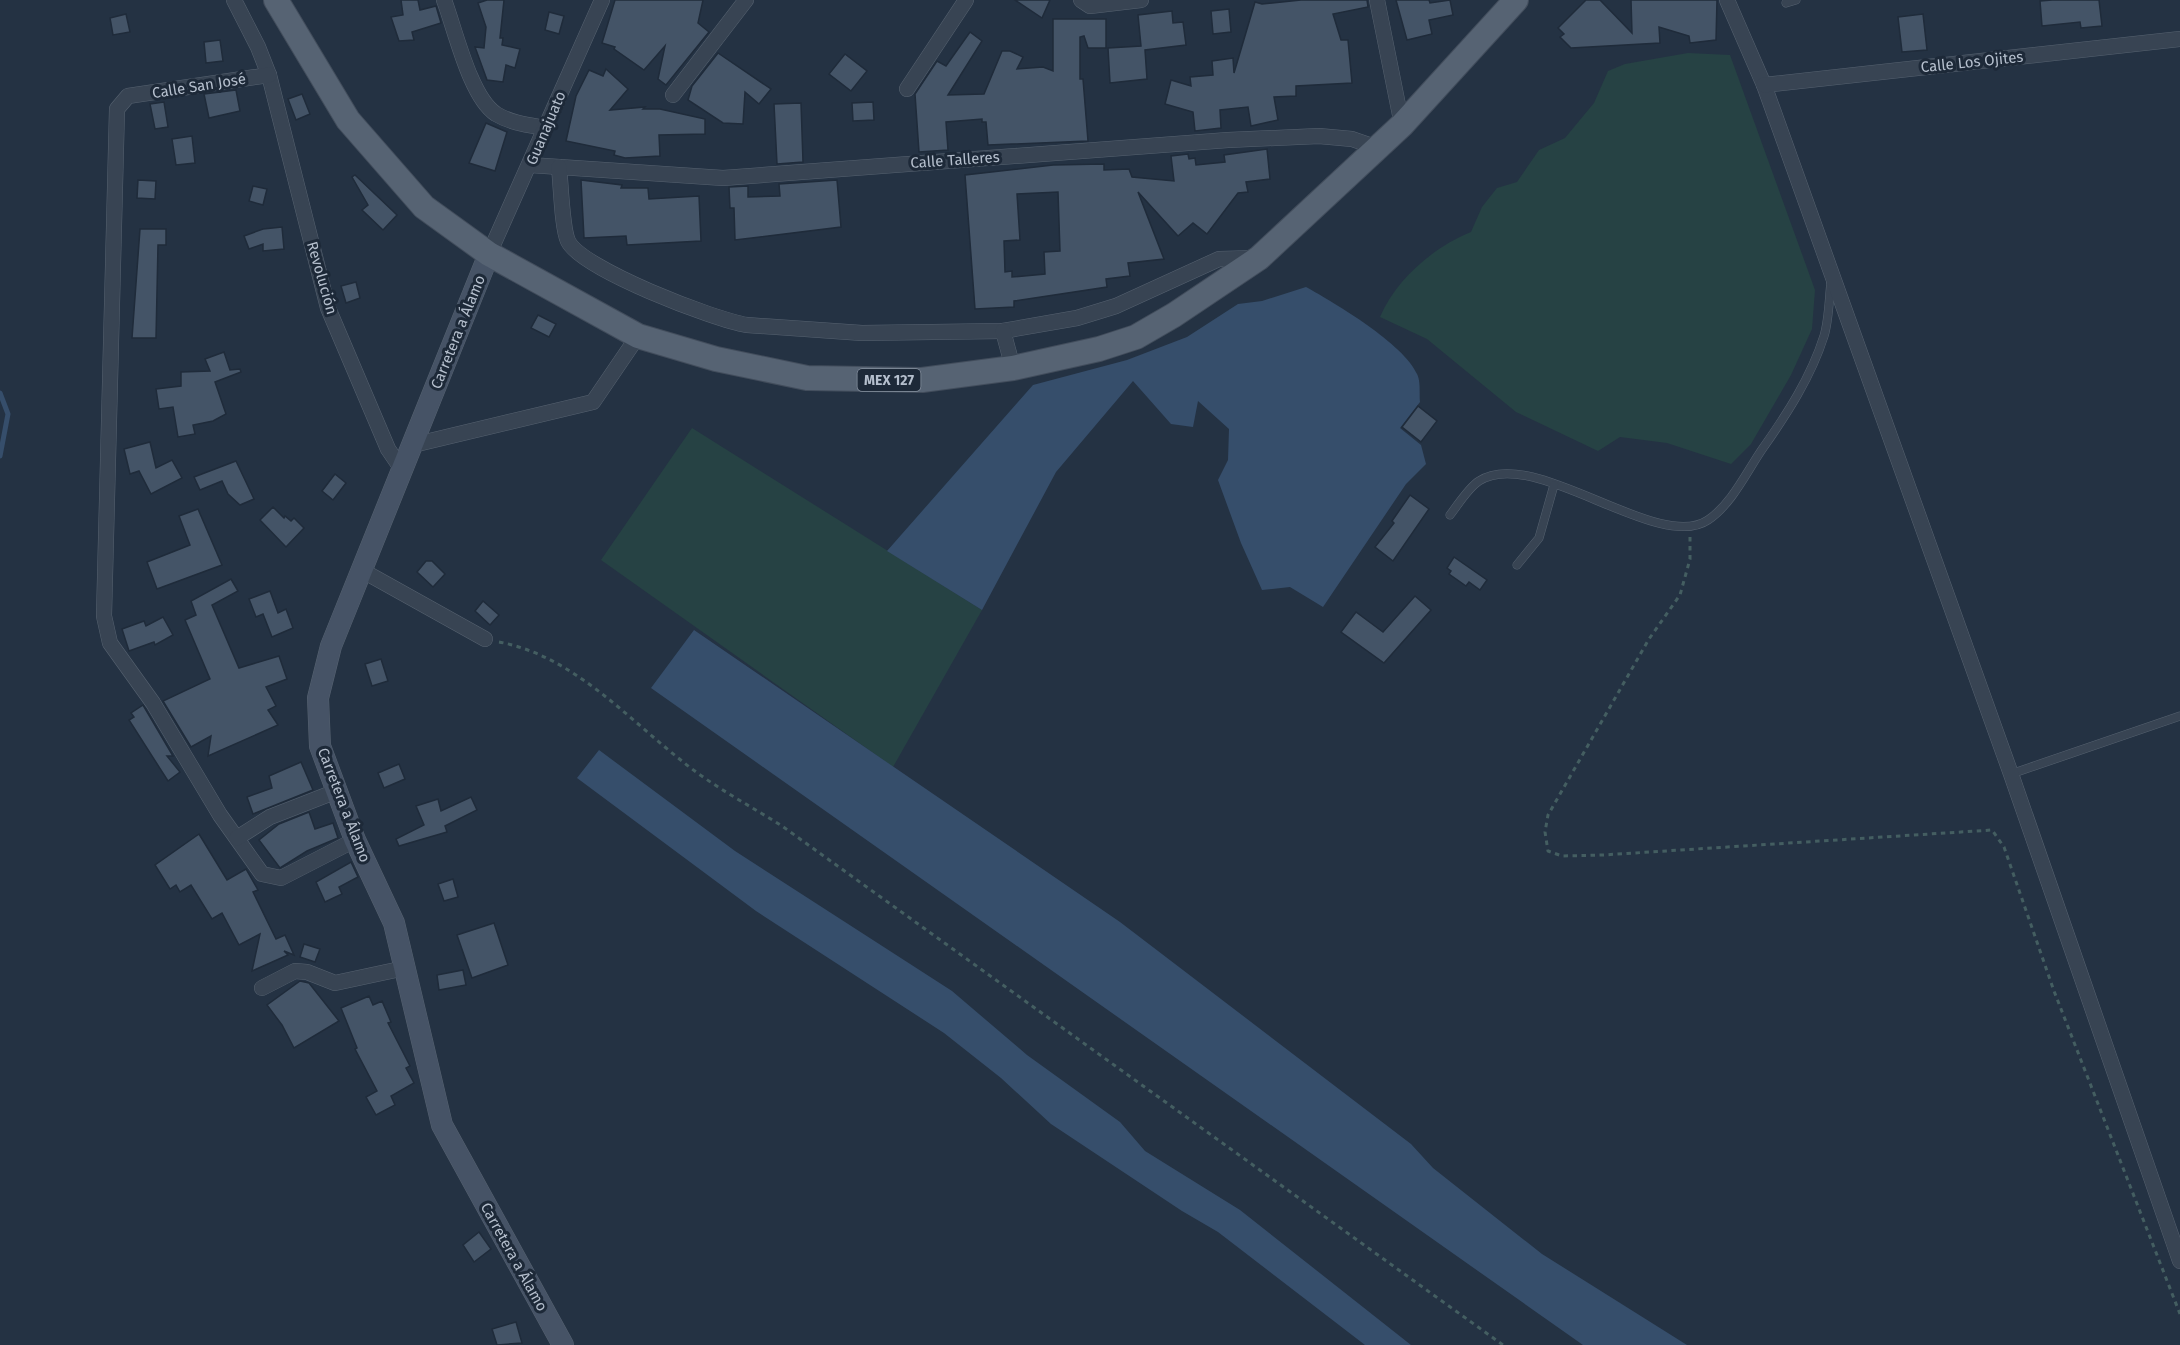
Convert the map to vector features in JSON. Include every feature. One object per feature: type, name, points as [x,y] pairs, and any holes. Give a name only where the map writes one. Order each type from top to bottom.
[{"type":"main road","name":"MEX 127","points":[[276,0],[348,120],[424,207],[489,254],[638,336],[716,359],[807,378],[922,380],[1012,368],[1099,349],[1136,337],[1174,315],[1259,258],[1402,125],[1516,0]]},
{"type":"main road","name":"Carretera a Álamo","points":[[489,254],[331,646],[318,698],[320,746],[355,840],[394,923],[442,1125],[563,1345]]},
{"type":"street","name":"Revolución","points":[[234,0],[258,46],[269,75],[328,308],[388,449],[403,471]]},
{"type":"street","points":[[444,0],[476,89],[488,105],[494,112],[514,122],[545,128]]},
{"type":"street","name":"Guanajuato","points":[[489,254],[602,0]]},
{"type":"street","points":[[674,95],[746,0]]},
{"type":"street","points":[[907,89],[966,0]]},
{"type":"street","points":[[1081,1],[1090,6],[1141,0]]},
{"type":"street","points":[[1377,0],[1402,125]]},
{"type":"street","points":[[1726,0],[1764,85],[2011,774],[2180,1261]]},
{"type":"street","name":"Calle Los Ojites","points":[[1764,85],[2180,39]]},
{"type":"street","name":"Calle San José","points":[[237,838],[153,703],[110,643],[104,616],[117,109],[128,96],[269,75]]},
{"type":"street","name":"Calle Talleres","points":[[530,165],[723,178],[1308,136],[1352,139],[1378,148]]},
{"type":"street","points":[[560,167],[568,241],[580,255],[645,290],[729,322],[862,333],[1003,331],[1077,318],[1116,306],[1219,259],[1259,258]]},
{"type":"street","points":[[1003,331],[1012,368]]},
{"type":"street","points":[[413,445],[593,402],[638,336]]},
{"type":"street","points":[[363,571],[485,639]]},
{"type":"street","points":[[337,791],[270,817],[237,838],[262,874],[281,878],[355,840]]},
{"type":"street","points":[[262,988],[295,971],[307,972],[335,983],[405,968]]},
{"type":"lane","points":[[1786,3],[1796,0]]},
{"type":"lane","points":[[1449,516],[1478,481],[1503,471],[1531,476],[1640,516],[1678,527],[1707,521],[1727,501],[1793,406],[1824,335],[1832,275]]},
{"type":"lane","points":[[1517,565],[1539,538],[1554,485]]},
{"type":"lane","points":[[2011,774],[2180,716]]},
{"type":"path","points":[[1690,525],[1690,559],[1680,595],[1648,639],[1548,815],[1545,832],[1548,851],[1562,856],[1603,855],[1992,830],[2004,847],[2054,992],[2180,1314]]},
{"type":"path","points":[[485,639],[513,644],[547,657],[609,699],[683,762],[782,826],[1503,1345]]},
{"type":"green space","points":[[1688,53],[1730,55],[1815,290],[1812,329],[1791,375],[1751,444],[1731,464],[1667,443],[1620,437],[1598,451],[1516,412],[1427,339],[1380,317],[1406,277],[1443,246],[1471,232],[1482,207],[1497,188],[1517,182],[1539,150],[1565,138],[1594,103],[1608,71],[1625,64]]},
{"type":"green space","points":[[692,428],[982,610],[893,767],[601,560]]},
{"type":"water","points":[[1306,287],[1368,325],[1410,362],[1418,377],[1420,402],[1400,428],[1421,445],[1426,464],[1406,484],[1323,607],[1290,587],[1262,590],[1241,543],[1218,480],[1228,460],[1229,429],[1198,401],[1193,427],[1171,424],[1133,381],[1056,472],[982,610],[887,551],[1033,385],[1127,360],[1187,337],[1238,304],[1262,301]]},
{"type":"water","points":[[694,630],[1120,922],[1411,1144],[1433,1168],[1542,1254],[1687,1345],[1583,1345],[651,688]]},
{"type":"water","points":[[599,750],[735,851],[952,991],[1027,1055],[1120,1122],[1145,1151],[1240,1210],[1411,1345],[1365,1345],[1218,1232],[1182,1211],[1051,1124],[1001,1078],[944,1033],[756,911],[577,778]]},
{"type":"building","points":[[401,0],[418,0],[420,10],[436,6],[441,23],[412,32],[414,40],[399,41],[391,17],[403,15]]},
{"type":"building","points":[[487,0],[504,0],[500,38],[503,38],[502,45],[520,49],[515,68],[506,65],[503,82],[487,80],[475,47],[484,48],[486,27],[478,3]]},
{"type":"building","points":[[615,0],[703,0],[698,23],[709,32],[666,85],[658,79],[665,46],[644,70],[614,49],[615,47],[602,43]]},
{"type":"building","points":[[1015,0],[1050,0],[1042,18]]},
{"type":"building","points":[[1301,0],[1367,0],[1368,7],[1333,14],[1341,40],[1348,40],[1352,83],[1296,86],[1296,96],[1274,97],[1278,120],[1251,126],[1248,107],[1220,110],[1221,128],[1195,131],[1193,112],[1165,104],[1171,80],[1191,86],[1190,77],[1213,75],[1212,61],[1233,58],[1234,73],[1255,2],[1262,4]]},
{"type":"building","points":[[1396,0],[1429,0],[1430,3],[1450,0],[1453,15],[1429,20],[1432,34],[1407,40]]},
{"type":"building","points":[[1586,0],[1600,0],[1632,33],[1631,0],[1717,0],[1716,40],[1690,43],[1689,36],[1659,27],[1660,43],[1571,48],[1560,37],[1564,34],[1558,28]]},
{"type":"building","points":[[2099,0],[2102,26],[2081,28],[2080,22],[2042,26],[2040,1]]},
{"type":"building","points":[[1229,9],[1231,32],[1213,34],[1211,11]]},
{"type":"building","points":[[1172,11],[1173,23],[1183,22],[1186,45],[1145,50],[1147,79],[1110,83],[1108,48],[1141,46],[1138,15]]},
{"type":"building","points":[[549,12],[564,16],[559,34],[545,30]]},
{"type":"building","points":[[126,14],[130,32],[113,35],[110,18]]},
{"type":"building","points":[[1923,14],[1927,50],[1902,52],[1898,17]]},
{"type":"building","points":[[1053,19],[1106,19],[1106,48],[1088,48],[1084,36],[1080,37],[1080,79],[1083,79],[1088,141],[988,145],[986,122],[982,122],[982,119],[946,122],[948,150],[919,152],[915,94],[937,61],[946,66],[970,32],[982,41],[948,95],[984,94],[1002,51],[1010,51],[1023,57],[1017,69],[1043,67],[1053,71]]},
{"type":"building","points":[[220,40],[223,61],[206,63],[204,42]]},
{"type":"building","points":[[718,53],[771,89],[759,104],[745,92],[743,124],[723,123],[688,100],[692,86]]},
{"type":"building","points":[[845,54],[867,71],[851,91],[829,74]]},
{"type":"building","points":[[606,69],[628,89],[610,110],[645,107],[643,109],[660,109],[705,119],[705,134],[659,135],[660,156],[625,158],[614,155],[615,151],[566,141],[576,96],[589,70],[603,76]]},
{"type":"building","points":[[236,90],[240,111],[209,118],[204,94]]},
{"type":"building","points":[[302,94],[310,114],[296,120],[288,99]]},
{"type":"building","points":[[164,102],[168,127],[155,129],[150,104]]},
{"type":"building","points":[[873,102],[874,120],[853,121],[852,103]]},
{"type":"building","points":[[801,103],[803,162],[777,164],[774,104]]},
{"type":"building","points":[[486,123],[507,132],[495,171],[469,163]]},
{"type":"building","points":[[192,136],[195,163],[176,165],[172,139]]},
{"type":"building","points":[[1267,149],[1270,179],[1246,182],[1248,192],[1238,193],[1207,234],[1193,223],[1178,236],[1138,192],[1164,259],[1128,263],[1130,276],[1106,279],[1107,287],[1014,301],[1014,307],[975,309],[965,175],[1053,165],[1104,164],[1104,170],[1129,169],[1132,177],[1174,181],[1171,156],[1188,154],[1189,159],[1195,158],[1196,165],[1225,162],[1224,155]],"holes":[[[1058,192],[1060,251],[1044,252],[1045,274],[1012,277],[1012,271],[1005,272],[1004,241],[1020,240],[1017,194]]]},
{"type":"building","points":[[355,175],[397,215],[383,230],[362,210],[368,205],[352,177]]},
{"type":"building","points":[[138,180],[156,181],[155,199],[137,198]]},
{"type":"building","points":[[581,180],[622,185],[621,188],[648,188],[649,199],[699,196],[701,241],[627,245],[626,236],[584,238]]},
{"type":"building","points":[[837,180],[841,227],[735,240],[734,208],[730,208],[729,187],[748,186],[748,197],[780,196],[779,184]]},
{"type":"building","points":[[253,186],[267,189],[263,205],[249,201]]},
{"type":"building","points":[[282,227],[284,249],[263,251],[263,244],[249,249],[244,236],[263,229]]},
{"type":"building","points":[[140,229],[166,229],[166,245],[158,245],[156,338],[132,338]]},
{"type":"building","points":[[356,282],[360,298],[346,303],[341,286]]},
{"type":"building","points":[[538,315],[556,324],[549,337],[531,328]]},
{"type":"building","points":[[224,352],[230,370],[240,369],[241,372],[215,382],[226,414],[213,421],[193,425],[195,434],[178,437],[173,407],[159,409],[156,389],[181,386],[181,372],[210,371],[205,359]]},
{"type":"building","points":[[1418,406],[1437,421],[1421,442],[1402,427]]},
{"type":"building","points":[[150,442],[156,468],[172,460],[182,478],[151,494],[139,471],[130,474],[124,449]]},
{"type":"building","points":[[236,461],[254,499],[240,505],[228,494],[222,481],[200,490],[194,477]]},
{"type":"building","points":[[335,474],[346,483],[333,500],[322,491]]},
{"type":"building","points":[[1410,495],[1429,509],[1393,561],[1375,547],[1394,523],[1392,521]]},
{"type":"building","points":[[273,507],[284,518],[285,516],[291,521],[294,518],[304,528],[286,547],[260,520]]},
{"type":"building","points":[[198,509],[222,565],[157,589],[147,562],[190,545],[179,516]]},
{"type":"building","points":[[1454,557],[1487,580],[1480,590],[1469,582],[1466,586],[1449,574],[1451,571],[1447,568]]},
{"type":"building","points":[[426,561],[432,561],[445,574],[433,587],[417,572]]},
{"type":"building","points":[[231,579],[238,591],[212,605],[239,668],[279,656],[287,679],[266,687],[276,706],[268,710],[278,725],[208,756],[211,736],[191,747],[163,701],[210,679],[185,620],[196,615],[191,601]]},
{"type":"building","points":[[270,591],[278,613],[286,609],[293,628],[272,637],[263,614],[256,617],[249,599]]},
{"type":"building","points":[[1415,596],[1431,610],[1384,663],[1341,632],[1356,612],[1383,632]]},
{"type":"building","points":[[483,601],[499,615],[490,625],[475,611]]},
{"type":"building","points":[[163,617],[173,635],[155,645],[154,642],[129,651],[122,629],[144,621],[146,626]]},
{"type":"building","points":[[381,659],[388,681],[372,686],[365,664]]},
{"type":"building","points":[[143,705],[173,756],[167,756],[180,772],[168,781],[129,720],[134,717],[131,713]]},
{"type":"building","points":[[301,762],[313,790],[253,814],[247,797],[272,788],[269,776]]},
{"type":"building","points":[[399,764],[405,779],[384,788],[378,773]]},
{"type":"building","points":[[471,797],[477,810],[445,826],[447,832],[399,846],[396,839],[424,825],[416,806],[438,799],[441,811]]},
{"type":"building","points":[[309,812],[315,829],[333,823],[338,838],[307,851],[280,868],[259,840],[279,824]]},
{"type":"building","points":[[199,834],[227,880],[246,869],[258,890],[253,892],[276,939],[285,935],[294,955],[284,951],[288,955],[252,971],[260,934],[239,945],[222,913],[212,919],[191,885],[180,892],[176,885],[170,889],[155,865]]},
{"type":"building","points":[[351,862],[358,877],[339,887],[342,894],[325,902],[316,882]]},
{"type":"building","points":[[453,879],[458,897],[444,901],[438,884]]},
{"type":"building","points":[[494,923],[508,965],[472,978],[457,935]]},
{"type":"building","points":[[304,944],[320,949],[315,962],[300,957]]},
{"type":"building","points":[[463,970],[466,985],[439,990],[437,975]]},
{"type":"building","points":[[300,981],[309,983],[339,1021],[294,1048],[282,1025],[267,1005]]},
{"type":"building","points":[[369,996],[373,1005],[382,1001],[391,1022],[388,1023],[410,1066],[406,1068],[414,1083],[391,1096],[395,1105],[376,1115],[366,1097],[377,1091],[355,1049],[357,1048],[341,1008]]},
{"type":"building","points":[[479,1232],[491,1249],[474,1262],[463,1245]]},
{"type":"building","points":[[516,1322],[522,1343],[497,1345],[492,1329]]},
{"type":"waterway","points":[[0,393],[8,414],[0,456]]}]
